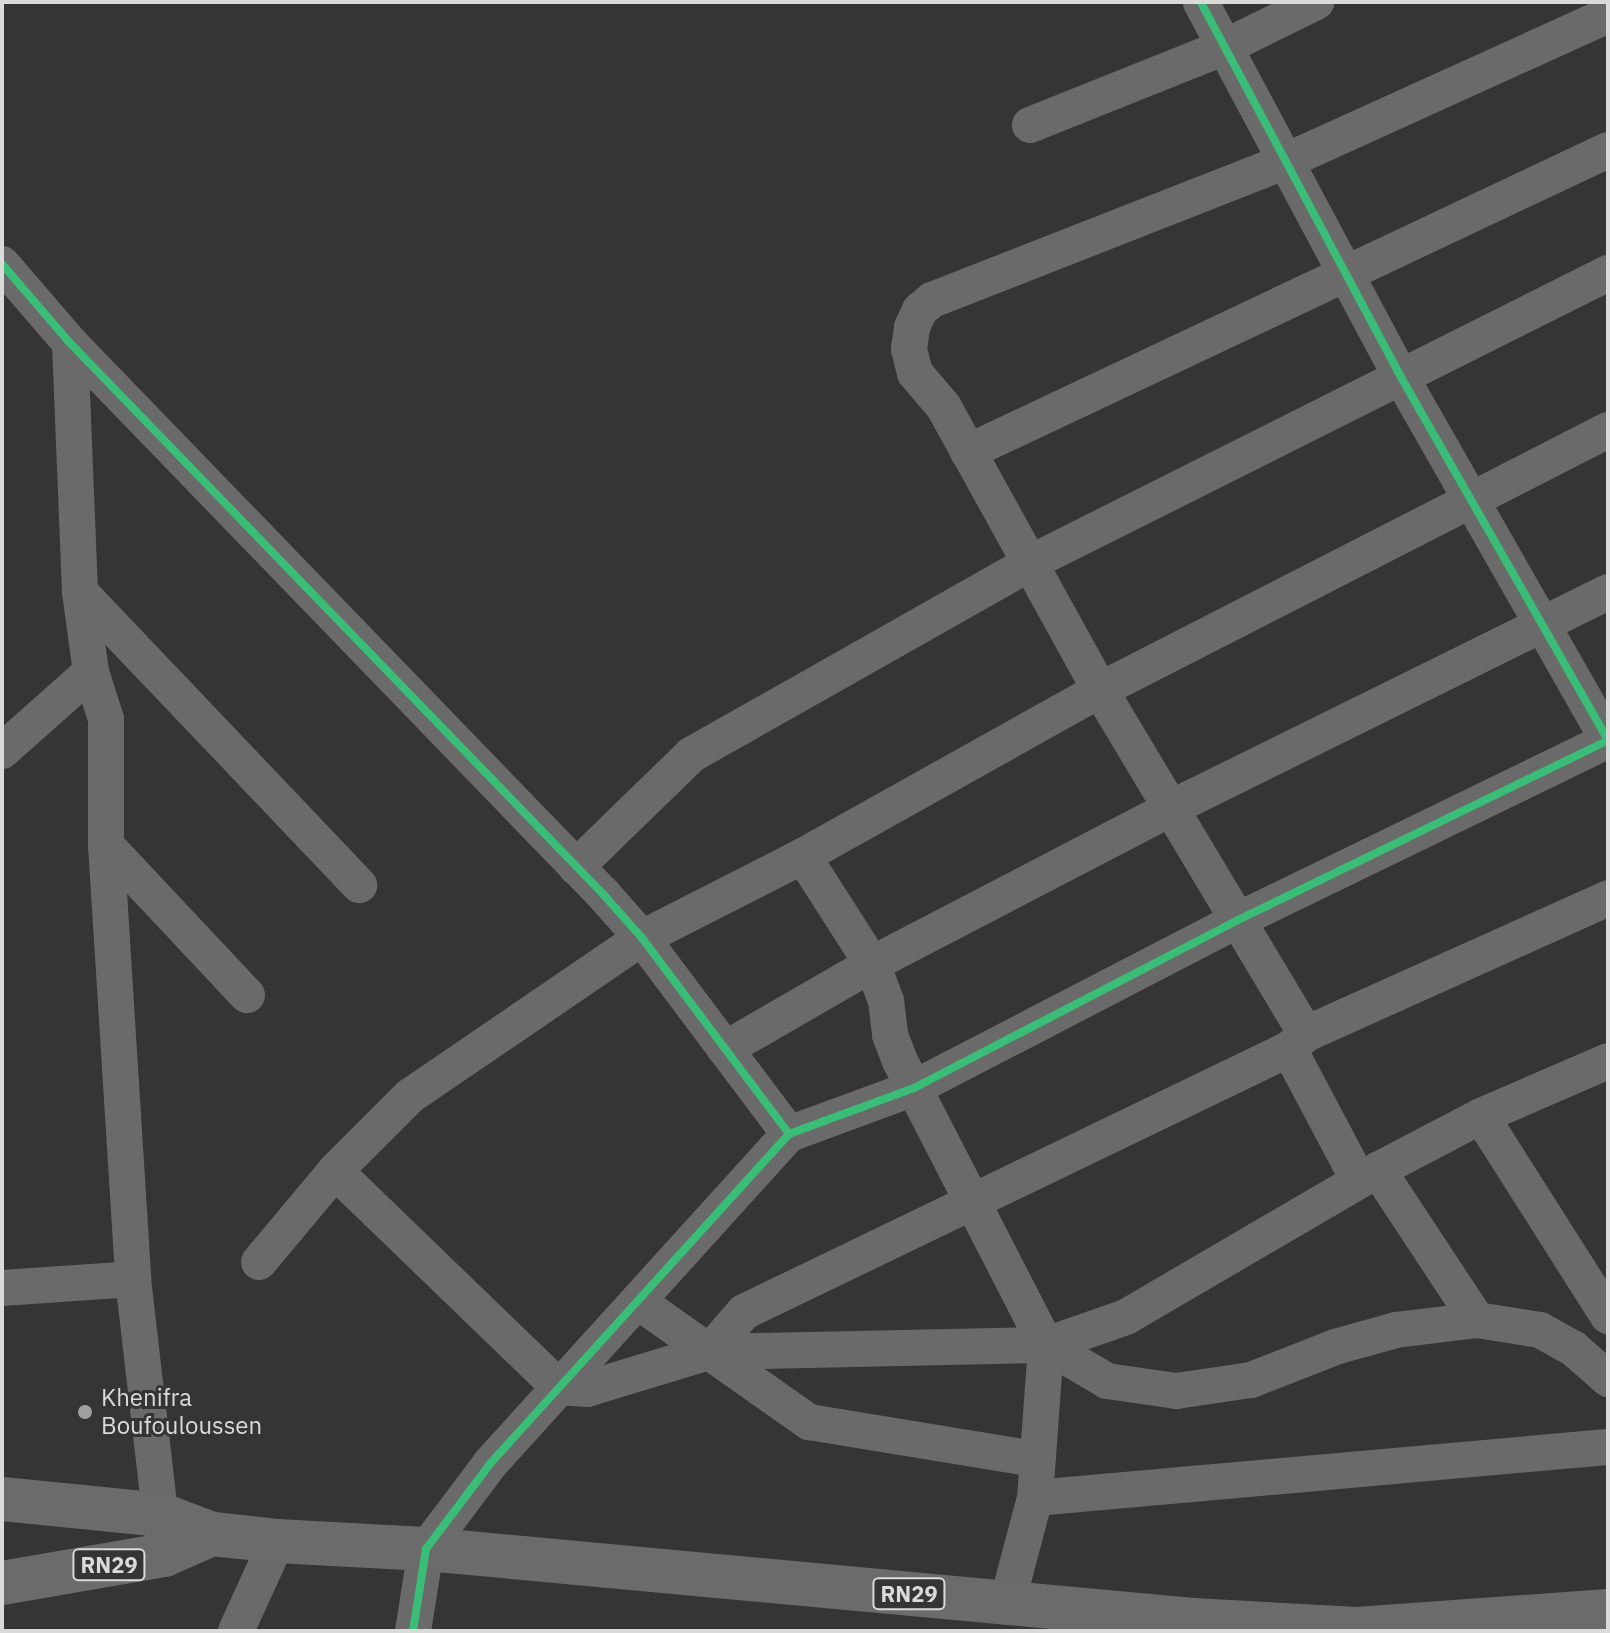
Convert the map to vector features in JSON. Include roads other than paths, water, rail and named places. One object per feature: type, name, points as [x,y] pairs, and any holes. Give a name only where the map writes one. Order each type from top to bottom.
[{"type":"main road","name":"RN29","points":[[2,1499],[163,1535],[212,1534],[277,1541],[426,1549],[1022,1613],[1357,1629],[1438,1627],[1608,1611]]},
{"type":"main road","name":"RN29","points":[[2,1583],[163,1535]]},
{"type":"street","points":[[413,1631],[426,1549],[490,1464],[640,1303],[789,1134],[914,1088],[1238,920],[1608,740],[1402,379],[1201,2]]},
{"type":"street","points":[[1030,125],[1225,47],[1316,2]]},
{"type":"street","points":[[1477,1320],[1368,1175],[1238,920],[1173,807],[1100,690],[944,407],[915,373],[909,349],[912,327],[920,310],[932,300],[1284,162],[1601,17]]},
{"type":"street","points":[[968,452],[1608,150]]},
{"type":"street","points":[[576,867],[691,755],[1030,563],[1608,273]]},
{"type":"street","points":[[7,280],[642,938],[789,1134]]},
{"type":"street","points":[[70,343],[80,592],[91,672],[106,719],[106,845],[133,1279],[163,1535]]},
{"type":"street","points":[[259,1262],[335,1171],[410,1096],[642,938],[803,856],[1100,690],[1608,430]]},
{"type":"street","points":[[80,592],[359,885]]},
{"type":"street","points":[[725,1049],[872,964],[1173,807],[1608,592]]},
{"type":"street","points":[[2,751],[91,672]]},
{"type":"street","points":[[106,845],[247,995]]},
{"type":"street","points":[[803,856],[872,964],[886,1001],[890,1035],[914,1088],[1046,1345],[1035,1498],[1022,1613]]},
{"type":"street","points":[[709,1352],[744,1312],[973,1203],[1298,1041],[1608,898]]},
{"type":"street","points":[[335,1171],[559,1387],[587,1389],[709,1352],[1046,1345],[1126,1317],[1368,1175],[1481,1116],[1608,1061]]},
{"type":"street","points":[[1481,1116],[1608,1316]]},
{"type":"street","points":[[2,1288],[133,1279]]},
{"type":"street","points":[[640,1303],[809,1422],[1036,1459]]},
{"type":"street","points":[[1046,1345],[1107,1381],[1176,1391],[1251,1380],[1335,1347],[1396,1330],[1477,1320],[1540,1330],[1573,1348],[1608,1379]]},
{"type":"street","points":[[1035,1498],[1608,1447]]},
{"type":"street","points":[[236,1631],[277,1541]]},
{"type":"place","name":"Khenifra Boufouloussen","points":[[85,1412]]}]
